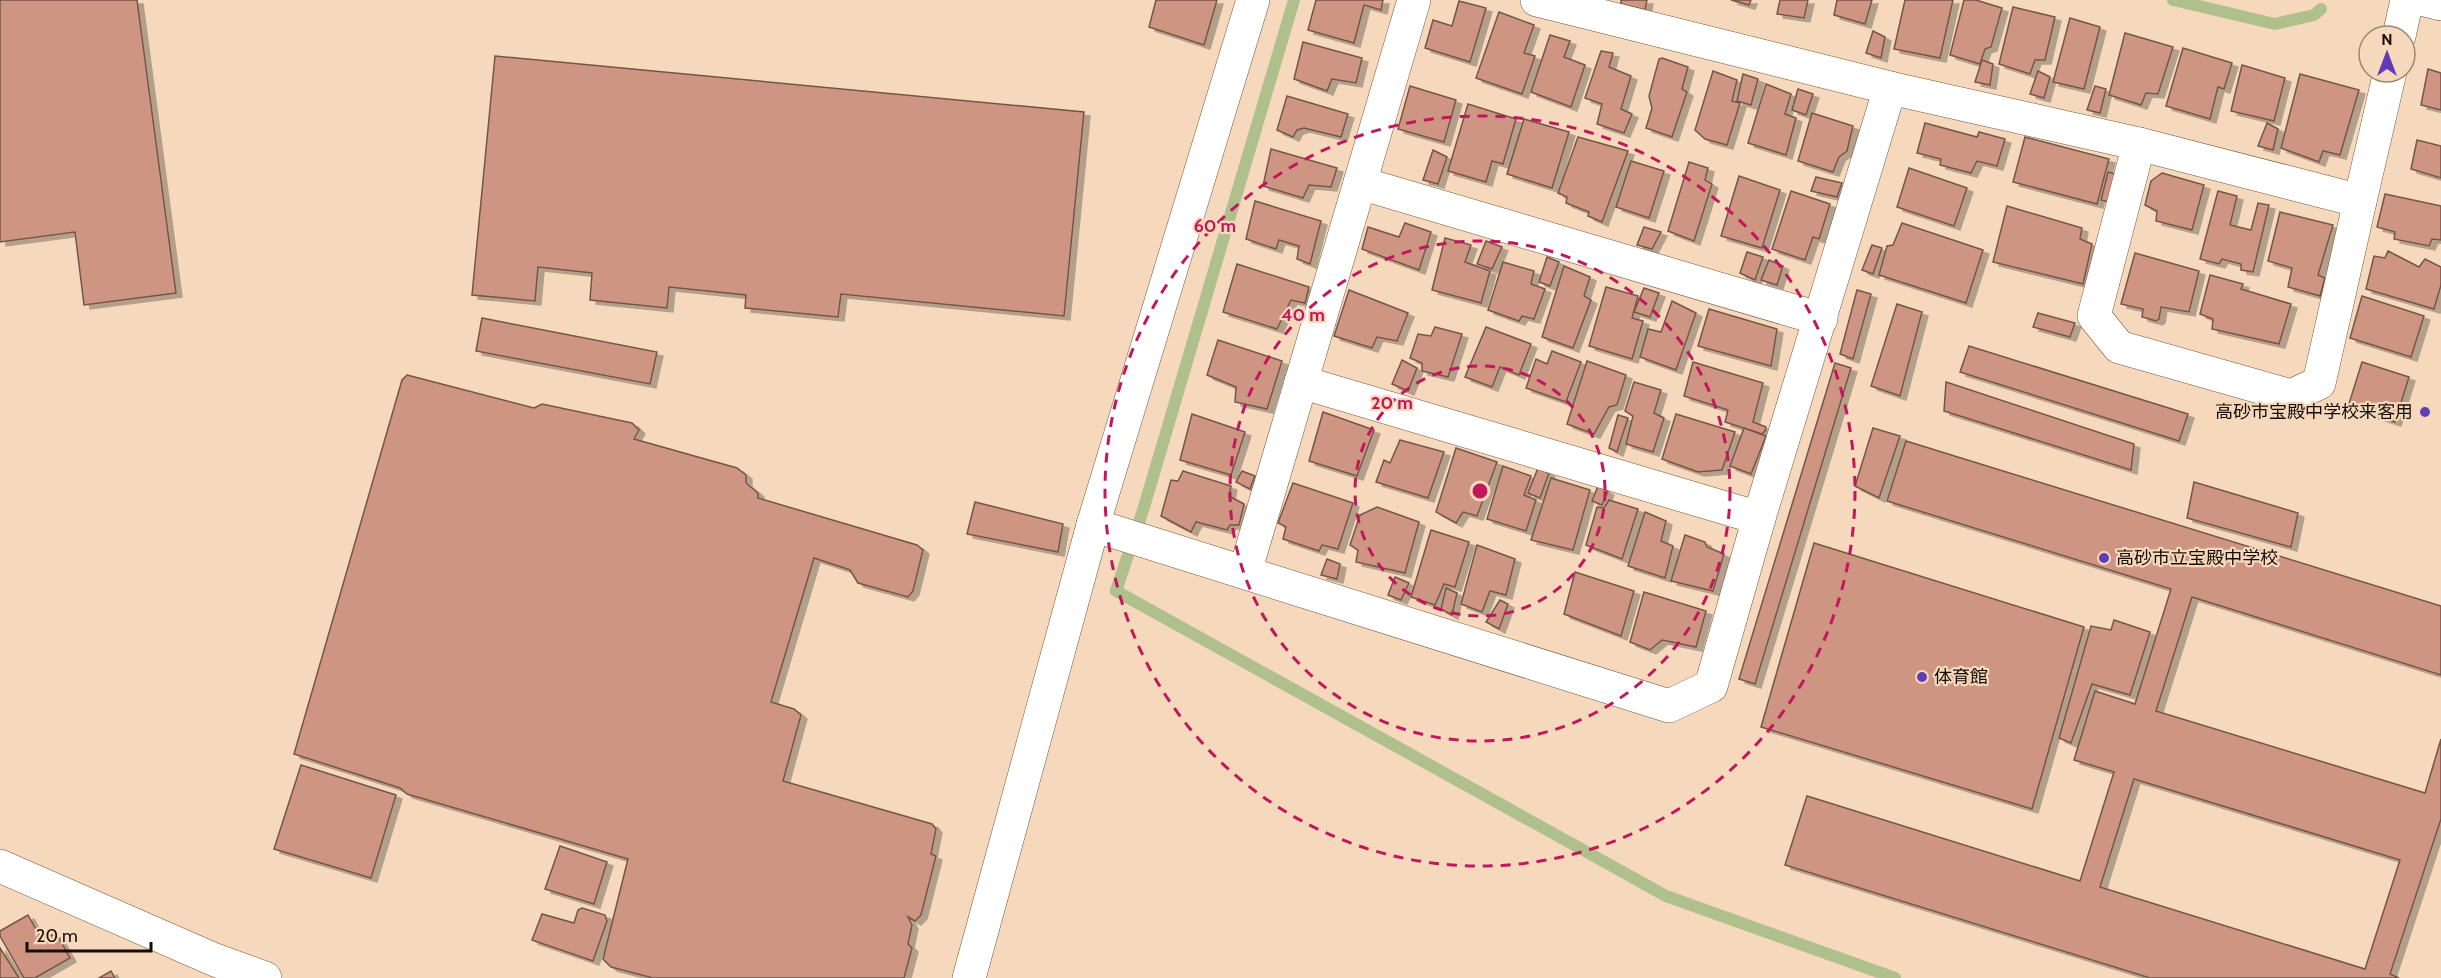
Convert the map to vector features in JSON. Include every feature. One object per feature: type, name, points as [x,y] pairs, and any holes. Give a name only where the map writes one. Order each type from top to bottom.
[{"type":"street","points":[[969,978],[1093,525],[1253,0]]},
{"type":"street","points":[[1245,573],[1414,0]]},
{"type":"street","points":[[1537,0],[1890,88],[2139,144],[2360,201]]},
{"type":"street","points":[[2402,24],[2407,0]]},
{"type":"street","points":[[2425,0],[2441,4]]},
{"type":"street","points":[[2139,144],[2094,316],[2119,347],[2291,396],[2319,383],[2387,84]]},
{"type":"street","points":[[1093,525],[1669,706],[1711,686],[1759,518],[1890,88]]},
{"type":"street","points":[[1360,183],[1821,319]]},
{"type":"street","points":[[1301,382],[1759,518]]},
{"type":"street","points":[[5,874],[215,960],[265,978]]},
{"type":"building","points":[[0,0],[137,0],[176,293],[84,305],[75,232],[0,242]]},
{"type":"building","points":[[1156,0],[1217,0],[1204,45],[1149,27]]},
{"type":"building","points":[[1316,0],[1383,0],[1381,10],[1364,5],[1354,43],[1308,30]]},
{"type":"building","points":[[1621,0],[1647,0],[1645,10],[1621,4]]},
{"type":"building","points":[[1731,0],[1751,0],[1749,5]]},
{"type":"building","points":[[1780,0],[1808,0],[1804,18],[1777,14]]},
{"type":"building","points":[[1837,0],[1872,0],[1865,24],[1834,15]]},
{"type":"building","points":[[1905,0],[1953,0],[1940,58],[1894,49]]},
{"type":"building","points":[[1964,0],[1976,0],[2002,8],[1991,47],[1985,49],[1980,64],[1950,55]]},
{"type":"building","points":[[1459,1],[1486,8],[1470,62],[1425,48],[1433,20],[1452,26]]},
{"type":"building","points":[[2013,7],[2055,17],[2045,60],[2035,60],[2030,74],[1999,64]]},
{"type":"building","points":[[1499,12],[1534,25],[1524,53],[1535,56],[1522,94],[1476,78]]},
{"type":"building","points":[[2070,18],[2100,27],[2084,89],[2053,82]]},
{"type":"building","points":[[1873,31],[1885,37],[1881,58],[1866,53]]},
{"type":"building","points":[[2125,33],[2173,47],[2158,94],[2146,93],[2141,105],[2109,95]]},
{"type":"building","points":[[1550,35],[1570,41],[1564,57],[1585,65],[1571,107],[1531,92]]},
{"type":"building","points":[[1303,42],[1362,58],[1356,83],[1332,79],[1327,91],[1294,79]]},
{"type":"building","points":[[2183,48],[2232,63],[2224,89],[2218,87],[2210,119],[2166,106]]},
{"type":"building","points":[[1601,51],[1613,53],[1609,67],[1631,76],[1621,109],[1632,114],[1624,133],[1597,124],[1602,104],[1585,98]]},
{"type":"building","points":[[495,56],[1084,112],[1064,316],[841,294],[838,317],[745,308],[746,295],[669,287],[667,308],[590,300],[592,273],[538,267],[535,301],[472,295]]},
{"type":"building","points":[[1659,59],[1688,67],[1682,89],[1687,92],[1672,137],[1646,128],[1652,108],[1649,96]]},
{"type":"building","points":[[1982,60],[1993,64],[1990,85],[1975,82]]},
{"type":"building","points":[[2242,65],[2285,78],[2274,121],[2231,111]]},
{"type":"building","points":[[2428,69],[2441,73],[2441,110],[2421,105]]},
{"type":"building","points":[[1713,71],[1737,80],[1732,101],[1740,103],[1727,145],[1705,139],[1695,130]]},
{"type":"building","points":[[2038,71],[2050,77],[2044,98],[2030,94]]},
{"type":"building","points":[[1743,74],[1758,79],[1751,105],[1737,101]]},
{"type":"building","points":[[2300,74],[2359,90],[2340,155],[2323,151],[2319,162],[2281,148]]},
{"type":"building","points":[[1766,84],[1791,94],[1785,114],[1796,118],[1786,155],[1748,143]]},
{"type":"building","points":[[1410,86],[1456,100],[1444,142],[1398,129]]},
{"type":"building","points":[[2095,86],[2106,89],[2100,113],[2087,110]]},
{"type":"building","points":[[1798,89],[1813,94],[1806,115],[1792,110]]},
{"type":"building","points":[[1287,96],[1348,114],[1341,137],[1304,128],[1297,130],[1293,137],[1277,130]]},
{"type":"building","points":[[1468,104],[1516,119],[1503,164],[1492,161],[1486,182],[1448,171]]},
{"type":"building","points":[[1812,113],[1853,126],[1847,151],[1839,157],[1833,172],[1798,161]]},
{"type":"building","points":[[1524,119],[1569,132],[1552,188],[1507,174]]},
{"type":"building","points":[[1925,123],[1977,137],[1979,132],[2005,139],[1997,166],[1977,161],[1971,173],[1940,165],[1941,159],[1917,153]]},
{"type":"building","points":[[2267,123],[2278,129],[2273,150],[2258,146]]},
{"type":"building","points":[[1578,137],[1628,151],[1602,222],[1588,216],[1589,212],[1566,203],[1567,197],[1558,193]]},
{"type":"building","points":[[2025,137],[2109,159],[2097,204],[2013,182]]},
{"type":"building","points":[[2417,140],[2441,146],[2441,178],[2411,169]]},
{"type":"building","points":[[1271,149],[1337,168],[1331,187],[1309,185],[1303,198],[1263,186]]},
{"type":"building","points":[[1433,150],[1447,157],[1438,184],[1423,180]]},
{"type":"building","points":[[1631,161],[1664,171],[1649,218],[1616,207]]},
{"type":"building","points":[[1689,162],[1708,168],[1705,180],[1712,184],[1694,241],[1668,231]]},
{"type":"building","points":[[1909,168],[1967,188],[1954,226],[1897,207]]},
{"type":"building","points":[[2108,172],[2119,175],[2112,203],[2101,200]]},
{"type":"building","points":[[2162,173],[2204,185],[2192,230],[2156,221],[2157,211],[2145,205],[2151,181]]},
{"type":"building","points":[[1739,176],[1780,190],[1762,248],[1721,236]]},
{"type":"building","points":[[1816,177],[1842,183],[1837,197],[1811,191]]},
{"type":"building","points":[[1791,191],[1830,204],[1819,239],[1813,237],[1805,260],[1772,249]]},
{"type":"building","points":[[2218,191],[2237,196],[2230,225],[2251,230],[2258,203],[2269,205],[2253,272],[2241,270],[2241,264],[2222,259],[2219,264],[2200,259]]},
{"type":"building","points":[[2385,194],[2441,206],[2441,240],[2432,239],[2429,246],[2394,239],[2395,232],[2377,227]]},
{"type":"building","points":[[1255,201],[1321,221],[1310,264],[1297,259],[1299,246],[1279,240],[1276,249],[1246,239]]},
{"type":"building","points":[[2007,206],[2082,228],[2080,239],[2092,244],[2083,284],[1993,262]]},
{"type":"building","points":[[2280,212],[2333,225],[2318,275],[2325,278],[2320,296],[2288,287],[2292,268],[2268,261]]},
{"type":"building","points":[[1405,223],[1431,232],[1419,270],[1362,249],[1368,227],[1399,237]]},
{"type":"building","points":[[1902,223],[1983,250],[1966,303],[1879,275],[1887,246],[1893,245]]},
{"type":"building","points":[[1644,227],[1661,232],[1652,249],[1637,245]]},
{"type":"building","points":[[1445,238],[1471,245],[1465,262],[1490,271],[1481,303],[1432,290]]},
{"type":"building","points":[[1486,241],[1502,247],[1492,269],[1477,264]]},
{"type":"building","points":[[1872,245],[1882,248],[1873,274],[1862,270]]},
{"type":"building","points":[[2388,251],[2419,267],[2425,259],[2441,267],[2441,285],[2434,309],[2366,289],[2374,256],[2385,258]]},
{"type":"building","points":[[1747,252],[1763,257],[1755,280],[1740,273]]},
{"type":"building","points":[[2135,253],[2199,271],[2189,312],[2161,307],[2159,319],[2156,321],[2142,317],[2143,309],[2121,304]]},
{"type":"building","points":[[1547,257],[1559,262],[1550,286],[1539,282]]},
{"type":"building","points":[[1769,260],[1783,266],[1777,285],[1761,280]]},
{"type":"building","points":[[1503,262],[1534,271],[1531,284],[1545,289],[1534,319],[1522,316],[1519,321],[1488,310]]},
{"type":"building","points":[[1237,264],[1309,287],[1305,303],[1291,300],[1277,329],[1223,312]]},
{"type":"building","points":[[1564,266],[1590,277],[1584,296],[1591,300],[1573,348],[1542,337]]},
{"type":"building","points":[[2210,275],[2243,284],[2241,289],[2291,304],[2279,344],[2212,329],[2213,319],[2200,314]]},
{"type":"building","points":[[1606,287],[1638,296],[1632,318],[1643,321],[1632,359],[1589,346]]},
{"type":"building","points":[[1644,288],[1659,293],[1650,317],[1634,312]]},
{"type":"building","points":[[1349,290],[1408,313],[1397,341],[1377,337],[1372,348],[1334,336]]},
{"type":"building","points":[[1857,290],[1871,294],[1853,359],[1840,354]]},
{"type":"building","points":[[2362,296],[2424,316],[2411,357],[2350,338]]},
{"type":"building","points":[[1672,301],[1696,313],[1676,370],[1640,357],[1648,329],[1661,332]]},
{"type":"building","points":[[1897,304],[1922,312],[1900,396],[1871,386]]},
{"type":"building","points":[[1709,309],[1777,329],[1771,366],[1698,346]]},
{"type":"building","points":[[2038,313],[2075,323],[2070,337],[2033,327]]},
{"type":"building","points":[[482,318],[657,352],[650,384],[476,351]]},
{"type":"building","points":[[1435,327],[1462,334],[1448,377],[1422,371],[1422,363],[1410,358],[1418,334],[1431,336]]},
{"type":"building","points":[[1486,327],[1531,344],[1519,375],[1500,367],[1492,387],[1465,377]]},
{"type":"building","points":[[1218,340],[1282,361],[1267,409],[1235,402],[1236,387],[1207,375]]},
{"type":"building","points":[[1969,346],[2188,414],[2179,441],[1960,372]]},
{"type":"building","points":[[1552,351],[1581,362],[1566,402],[1526,388],[1536,359],[1547,364]]},
{"type":"building","points":[[1402,360],[1417,368],[1408,391],[1392,384]]},
{"type":"building","points":[[1587,361],[1626,375],[1617,405],[1609,407],[1594,434],[1567,424]]},
{"type":"building","points":[[1693,362],[1763,383],[1753,422],[1766,427],[1762,434],[1725,422],[1728,410],[1684,396]]},
{"type":"building","points":[[2362,362],[2409,377],[2395,422],[2348,407]]},
{"type":"building","points":[[1835,363],[1851,368],[1755,684],[1739,679]]},
{"type":"building","points":[[407,375],[534,408],[542,404],[632,423],[639,430],[634,439],[737,468],[746,475],[746,483],[758,493],[758,498],[917,545],[923,550],[913,591],[908,597],[858,583],[850,570],[814,558],[771,702],[794,709],[801,715],[783,781],[932,824],[936,829],[931,854],[936,856],[921,915],[915,921],[908,917],[912,925],[908,944],[912,948],[904,978],[653,978],[611,967],[603,959],[628,859],[407,794],[400,788],[294,754],[402,380]]},
{"type":"building","points":[[1634,382],[1661,390],[1654,413],[1664,418],[1653,452],[1626,444],[1633,416],[1625,411]]},
{"type":"building","points":[[1946,382],[2134,444],[2131,470],[1944,411]]},
{"type":"building","points":[[1323,412],[1374,430],[1357,476],[1309,461]]},
{"type":"building","points":[[1192,414],[1245,432],[1231,475],[1180,460]]},
{"type":"building","points":[[1676,414],[1735,432],[1722,470],[1698,472],[1662,459]]},
{"type":"building","points":[[1618,415],[1628,418],[1617,452],[1609,448]]},
{"type":"building","points":[[1744,428],[1766,436],[1751,474],[1730,466]]},
{"type":"building","points":[[1873,428],[1900,436],[1879,498],[1855,486]]},
{"type":"building","points":[[1400,440],[1444,452],[1428,498],[1376,482],[1384,460],[1390,463]]},
{"type":"building","points":[[1906,441],[2441,606],[2441,675],[2192,597],[2156,711],[2425,793],[2441,739],[2441,819],[2390,974],[2399,978],[2150,978],[1785,865],[1807,796],[2080,881],[2114,772],[2074,760],[2095,691],[2135,704],[2171,589],[1887,501]],"holes":[[[2134,779],[2400,860],[2365,969],[2100,887]]]},
{"type":"building","points":[[1456,448],[1497,462],[1477,516],[1463,512],[1456,523],[1436,512]]},
{"type":"building","points":[[1503,466],[1531,476],[1524,495],[1536,500],[1526,531],[1487,519]]},
{"type":"building","points":[[1538,468],[1549,473],[1540,498],[1528,493]]},
{"type":"building","points":[[1183,471],[1231,486],[1229,496],[1244,504],[1239,525],[1230,525],[1227,530],[1196,522],[1191,532],[1161,516],[1171,480],[1178,481]]},
{"type":"building","points":[[1242,471],[1255,476],[1250,489],[1236,482]]},
{"type":"building","points":[[1551,478],[1590,490],[1573,550],[1531,540]]},
{"type":"building","points":[[2194,482],[2298,513],[2291,547],[2187,518]]},
{"type":"building","points":[[1293,483],[1353,503],[1338,549],[1322,545],[1319,551],[1283,539],[1286,527],[1278,523]]},
{"type":"building","points":[[1598,486],[1608,491],[1602,505],[1592,501]]},
{"type":"building","points":[[1609,500],[1638,509],[1622,559],[1586,545],[1597,507],[1604,508]]},
{"type":"building","points":[[975,502],[1063,524],[1058,552],[967,534]]},
{"type":"building","points":[[1377,507],[1419,522],[1405,573],[1356,562],[1358,550],[1350,545],[1360,515]]},
{"type":"building","points":[[1645,512],[1666,521],[1661,541],[1673,546],[1665,578],[1628,566]]},
{"type":"building","points":[[1431,530],[1469,542],[1455,587],[1444,584],[1435,605],[1411,597]]},
{"type":"building","points":[[1685,535],[1705,542],[1707,547],[1724,554],[1713,591],[1671,581]]},
{"type":"building","name":"体育館","points":[[1814,543],[2084,627],[2032,809],[1761,727]]},
{"type":"building","points":[[1477,545],[1515,559],[1506,595],[1490,591],[1482,612],[1461,604]]},
{"type":"building","points":[[1327,559],[1340,564],[1337,579],[1321,575]]},
{"type":"building","points":[[1575,572],[1634,591],[1621,636],[1564,614]]},
{"type":"building","points":[[1395,577],[1409,583],[1401,600],[1388,595]]},
{"type":"building","points":[[1446,588],[1457,593],[1452,615],[1441,609]]},
{"type":"building","points":[[1644,592],[1706,611],[1696,647],[1662,640],[1650,650],[1630,642]]},
{"type":"building","points":[[1500,600],[1508,604],[1499,629],[1486,622]]},
{"type":"building","points":[[2114,620],[2150,632],[2130,695],[2092,684],[2071,743],[2059,738],[2091,626],[2111,630]]},
{"type":"building","points":[[301,765],[396,795],[371,878],[274,849]]},
{"type":"building","points":[[560,846],[607,862],[594,904],[545,889]]},
{"type":"building","points":[[582,908],[605,915],[607,921],[593,961],[532,940],[542,914],[574,923],[578,910]]},
{"type":"building","points":[[28,915],[42,940],[56,933],[70,958],[35,978],[24,978],[0,936],[0,931]]},
{"type":"building","points":[[0,948],[19,978],[0,978]]},
{"type":"building","points":[[111,971],[115,978],[99,978]]},
{"type":"waterway","points":[[1294,0],[1144,507],[1116,591],[1666,896],[1895,978]]},
{"type":"waterway","points":[[2173,0],[2275,24],[2314,15],[2321,9]]},
{"type":"place","name":"高砂市宝殿中学校来客用","points":[[2425,412]]},
{"type":"place","name":"高砂市立宝殿中学校","points":[[2104,558]]},
{"type":"place","name":"体育館","points":[[1922,677]]}]
